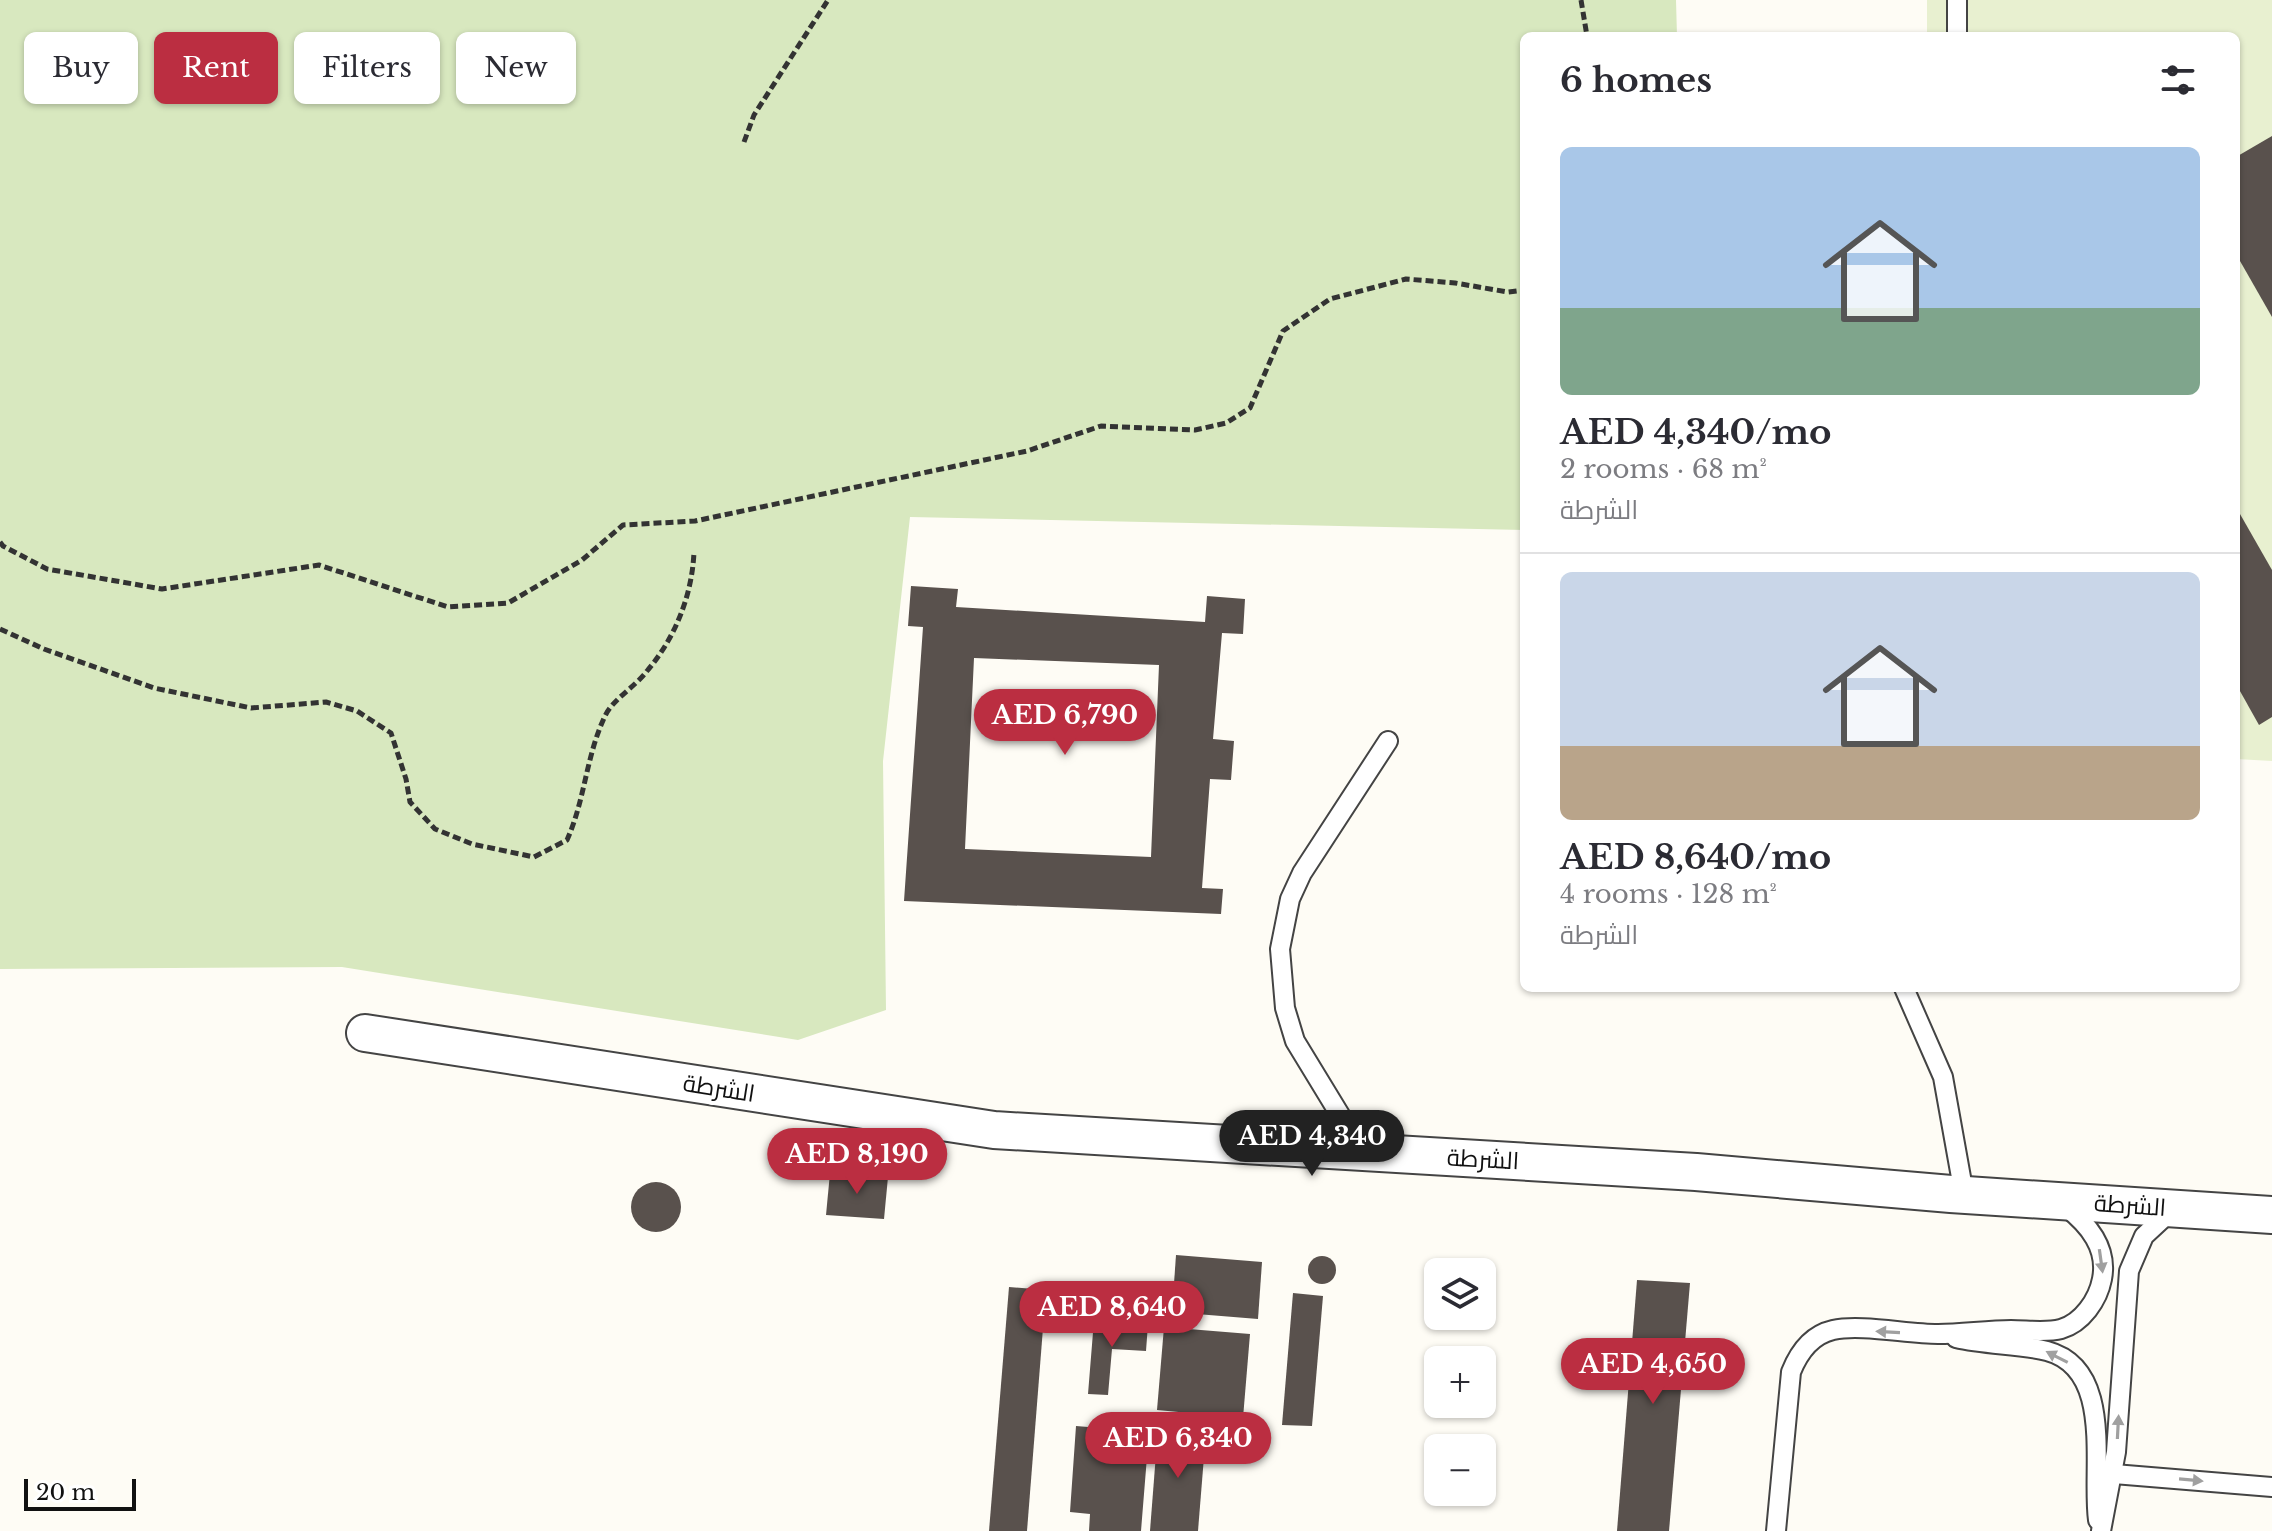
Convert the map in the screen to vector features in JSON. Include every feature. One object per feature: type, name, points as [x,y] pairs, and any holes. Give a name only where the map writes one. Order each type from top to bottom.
[{"type":"street","name":"الشرطة","points":[[365,1033],[994,1130],[1696,1172],[2272,1215]]},
{"type":"lane","points":[[1957,0],[1957,32]]},
{"type":"lane","points":[[1362,1151],[1295,1041],[1285,1008],[1280,949],[1290,899],[1302,873],[1388,741]]},
{"type":"lane","points":[[1906,992],[1943,1077],[1964,1194]]},
{"type":"lane","points":[[1776,1531],[1791,1372],[1803,1350],[1820,1335],[1833,1330],[1940,1334],[2062,1329],[2078,1320],[2099,1292],[2103,1275],[2102,1257],[2097,1239],[2087,1224],[2057,1200]]},
{"type":"lane","points":[[2101,1531],[2114,1474],[2129,1271],[2144,1236],[2175,1208]]},
{"type":"lane","points":[[1940,1334],[2049,1351],[2067,1361],[2081,1375],[2091,1392],[2096,1412],[2095,1480],[2101,1531]]},
{"type":"lane","points":[[2114,1474],[2272,1487]]},
{"type":"path","points":[[744,142],[754,115],[828,0]]},
{"type":"path","points":[[1581,0],[1586,32]]},
{"type":"path","points":[[0,542],[47,569],[162,589],[319,565],[448,607],[508,603],[582,560],[623,525],[695,521],[902,479],[1027,451],[1101,426],[1195,430],[1226,423],[1250,408],[1283,331],[1330,299],[1406,279],[1508,292],[1520,290]]},
{"type":"path","points":[[0,629],[44,649],[154,688],[251,708],[326,702],[357,711],[391,733],[410,802],[435,829],[472,844],[534,857],[567,840],[579,814],[588,761],[606,713],[648,671],[679,621],[692,577],[694,552]]},
{"type":"green space","points":[[0,0],[1676,0],[1677,32],[1520,32],[1520,530],[910,517],[883,761],[886,1010],[798,1040],[342,967],[0,969]]},
{"type":"green space","points":[[1927,0],[2272,0],[2272,761],[2240,759],[2240,32],[1927,32]]},
{"type":"building","points":[[2272,136],[2272,317],[2240,261],[2240,155]]},
{"type":"building","points":[[2240,514],[2272,570],[2272,717],[2259,725],[2240,691]]},
{"type":"building","points":[[911,586],[958,589],[956,607],[1205,622],[1207,596],[1245,599],[1243,634],[1222,633],[1213,739],[1234,741],[1231,780],[1210,779],[1202,888],[1223,889],[1221,914],[904,901],[923,627],[908,626]],"holes":[[[974,658],[1159,665],[1151,857],[965,849]]]},
{"type":"building","points":[[830,1173],[888,1177],[884,1219],[826,1215]]},
{"type":"building","points":[[656,1182],[674,1189],[681,1207],[674,1225],[656,1232],[638,1225],[631,1207],[638,1189]]},
{"type":"building","points":[[1176,1255],[1262,1262],[1258,1319],[1172,1312]]},
{"type":"building","points":[[1322,1256],[1332,1260],[1336,1270],[1332,1280],[1322,1284],[1312,1280],[1308,1270],[1312,1260]]},
{"type":"building","points":[[1637,1280],[1690,1283],[1669,1531],[1617,1531]]},
{"type":"building","points":[[1009,1287],[1046,1290],[1027,1531],[989,1531]]},
{"type":"building","points":[[1293,1293],[1323,1296],[1312,1426],[1282,1425]]},
{"type":"building","points":[[1094,1320],[1148,1324],[1146,1351],[1112,1349],[1108,1395],[1088,1394]]},
{"type":"building","points":[[1164,1327],[1250,1334],[1243,1418],[1157,1410]]},
{"type":"building","points":[[1076,1426],[1149,1432],[1141,1531],[1089,1531],[1090,1514],[1070,1512]]},
{"type":"building","points":[[1158,1428],[1206,1432],[1198,1531],[1150,1531]]}]
